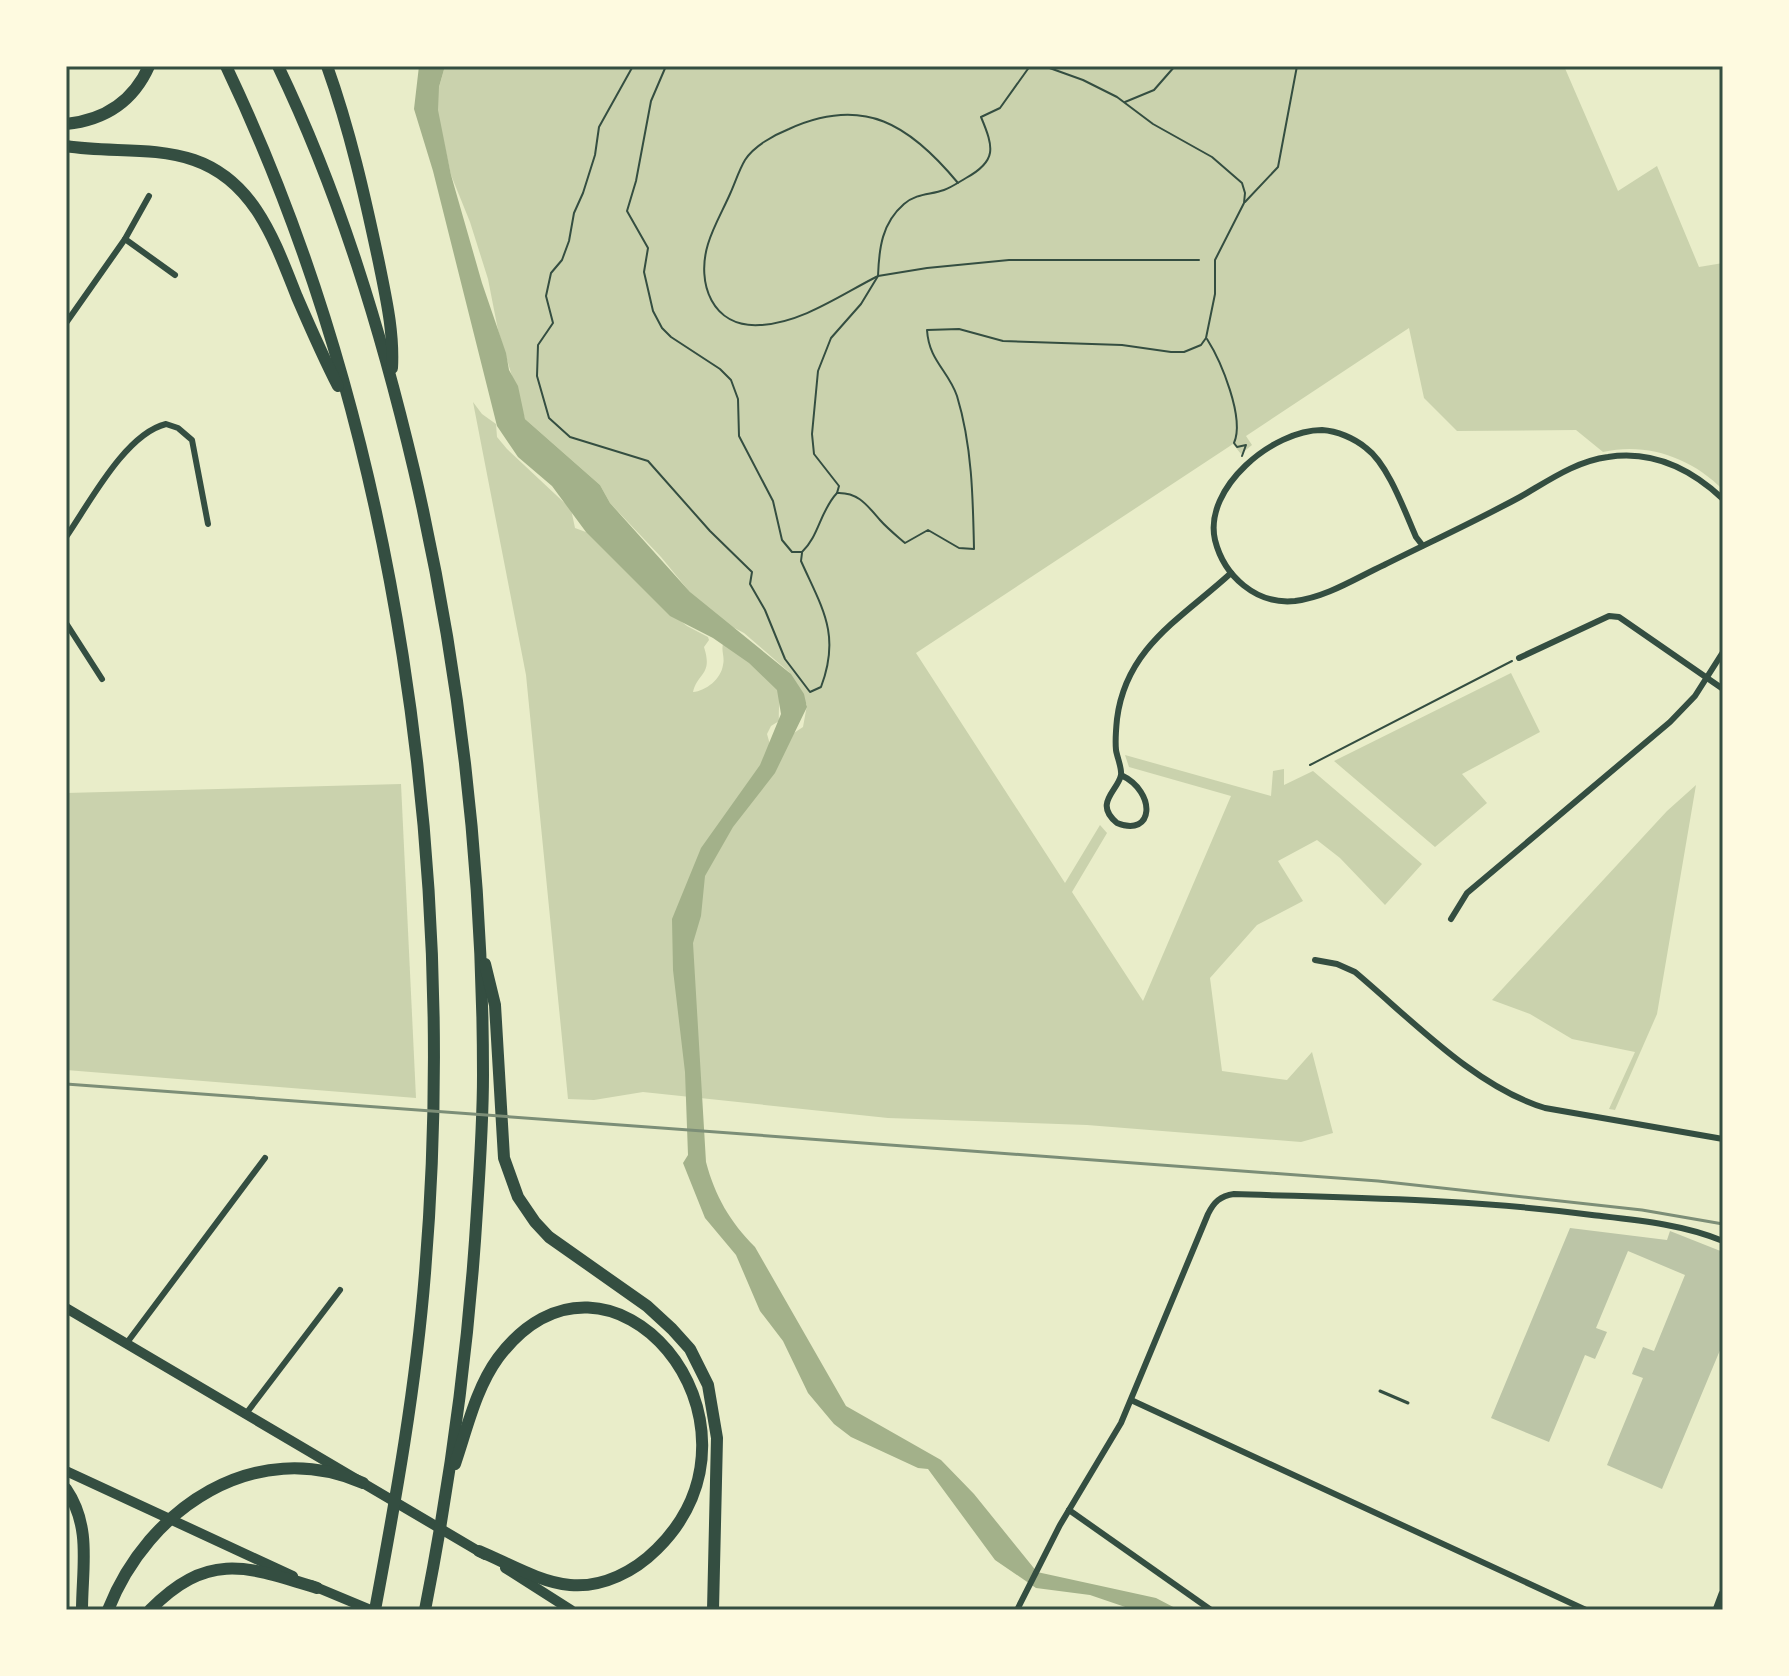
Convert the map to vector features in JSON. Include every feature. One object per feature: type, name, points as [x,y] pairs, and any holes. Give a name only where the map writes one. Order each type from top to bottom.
[{"type":"highway","points":[[66,124],[96,118],[122,104],[142,81],[149,66]]},
{"type":"highway","points":[[226,66],[265,152],[301,252],[349,407],[378,526],[405,672],[416,758],[433,972],[432,1141],[424,1284],[412,1391],[373,1610]]},
{"type":"highway","points":[[278,66],[336,203],[392,379],[429,535],[465,756],[480,946],[481,1149],[469,1317],[446,1490],[426,1607]]},
{"type":"highway","points":[[327,66],[374,237],[390,324],[392,379]]},
{"type":"highway","points":[[66,146],[178,156],[209,167],[239,188],[260,213],[270,232],[308,324],[349,407]]},
{"type":"highway","points":[[480,946],[495,1005],[503,1149],[513,1187],[535,1222],[549,1237],[662,1319],[690,1349],[703,1373],[712,1399],[717,1438],[713,1610]]},
{"type":"highway","points":[[446,1490],[478,1397],[492,1367],[512,1343],[545,1319],[586,1308],[620,1314],[651,1332],[682,1371],[700,1419],[700,1471],[683,1517],[653,1553],[624,1574],[606,1581],[579,1585],[543,1578],[479,1551]]},
{"type":"highway","points":[[108,1610],[125,1575],[155,1533],[180,1510],[221,1485],[250,1474],[294,1468],[331,1471],[363,1483]]},
{"type":"highway","points":[[66,1489],[77,1510],[84,1537],[82,1610]]},
{"type":"highway","points":[[150,1610],[184,1583],[220,1569],[255,1568],[317,1588]]},
{"type":"main road","points":[[66,1308],[479,1551],[571,1610]]},
{"type":"main road","points":[[66,1471],[317,1588],[373,1610]]},
{"type":"main road","points":[[1717,1610],[1723,1594]]},
{"type":"street","points":[[66,323],[125,239],[149,196]]},
{"type":"street","points":[[125,239],[175,275]]},
{"type":"street","points":[[66,537],[125,452],[145,434],[166,424],[178,428],[192,440],[208,524]]},
{"type":"street","points":[[1423,546],[1382,466],[1370,450],[1351,437],[1323,430],[1280,441],[1246,465],[1233,476],[1224,490],[1215,520],[1214,538],[1222,560],[1238,583],[1274,600],[1295,601],[1329,592],[1477,521],[1565,472],[1597,458],[1647,457],[1683,468],[1723,499]]},
{"type":"street","points":[[1121,775],[1134,781],[1148,806],[1140,823],[1132,826],[1117,823],[1108,812],[1108,801],[1121,775],[1115,746],[1120,698],[1135,664],[1156,638],[1231,573]]},
{"type":"street","points":[[1519,658],[1609,616],[1619,617],[1723,689]]},
{"type":"street","points":[[66,623],[102,679]]},
{"type":"street","points":[[1451,919],[1467,893],[1670,722],[1695,696],[1723,652]]},
{"type":"street","points":[[1315,960],[1337,964],[1355,972],[1462,1062],[1494,1086],[1523,1101],[1545,1108],[1723,1139]]},
{"type":"street","points":[[126,1344],[265,1158]]},
{"type":"street","points":[[1017,1610],[1047,1549],[1121,1423],[1211,1209],[1216,1201],[1227,1195],[1428,1200],[1538,1208],[1692,1229],[1723,1241]]},
{"type":"street","points":[[245,1415],[340,1290]]},
{"type":"street","points":[[1131,1400],[1269,1461],[1586,1610]]},
{"type":"street","points":[[1069,1510],[1211,1610]]},
{"type":"lane","points":[[1380,1391],[1408,1403]]},
{"type":"path","points":[[633,66],[599,127],[595,155],[574,213],[569,241],[562,260],[551,273],[546,296],[553,323],[538,345],[537,376],[549,418],[570,437],[648,461],[710,531],[752,572],[750,584],[765,610],[785,659],[810,692],[821,687],[827,671],[829,624],[801,561],[802,552],[811,543],[826,504],[837,493],[839,486],[814,454],[812,434],[818,371],[831,338],[861,304],[878,276],[878,250],[884,230],[904,204],[920,194],[943,190],[985,168],[990,153],[988,135],[981,117],[1000,108],[1030,66]]},
{"type":"path","points":[[666,66],[651,101],[627,211],[648,248],[644,272],[653,311],[671,337],[720,369],[731,380],[738,399],[739,436],[773,501],[782,540],[792,552],[802,552]]},
{"type":"path","points":[[1044,66],[1083,80],[1212,157],[1242,183],[1244,203]]},
{"type":"path","points":[[1123,102],[1154,90],[1175,66]]},
{"type":"path","points":[[837,493],[849,492],[867,504],[880,521],[905,543],[928,530],[959,548],[974,549],[972,481],[963,422],[956,393],[928,347],[927,330],[959,329],[1003,341],[1122,345],[1171,352],[1201,345],[1206,338],[1215,294],[1215,260],[1244,203],[1278,167],[1297,66]]},
{"type":"path","points":[[958,183],[937,158],[919,146],[905,130],[871,115],[805,122],[767,140],[745,159],[708,245],[703,282],[714,306],[728,319],[759,325],[803,314],[878,276],[1009,260],[1199,260]]},
{"type":"path","points":[[1206,338],[1232,393],[1237,425],[1234,443],[1237,447],[1246,445],[1241,453],[1246,465]]},
{"type":"path","points":[[1310,765],[1519,658]]},
{"type":"shaded area","points":[[419,66],[445,66],[439,87],[438,110],[451,175],[509,370],[518,386],[525,419],[600,485],[610,503],[690,592],[791,674],[804,694],[807,707],[775,773],[733,827],[705,876],[701,916],[693,943],[706,1162],[719,1197],[738,1228],[755,1247],[846,1406],[941,1460],[974,1494],[1037,1572],[1156,1598],[1179,1610],[1134,1610],[1090,1595],[1036,1588],[995,1560],[928,1469],[918,1468],[851,1437],[834,1424],[808,1393],[783,1341],[760,1311],[736,1255],[705,1218],[683,1163],[688,1155],[685,1072],[673,970],[672,919],[701,848],[760,765],[781,714],[777,690],[749,663],[713,638],[670,616],[586,532],[552,486],[518,457],[497,426],[433,171],[414,109]]},
{"type":"shaded area","points":[[445,66],[1564,66],[1618,191],[1657,166],[1699,267],[1723,263],[1723,490],[1683,461],[1636,449],[1603,452],[1576,430],[1457,431],[1424,398],[1409,328],[1246,436],[1252,445],[1241,454],[1233,444],[916,653],[1065,883],[1100,825],[1107,833],[1072,892],[1143,1001],[1231,796],[1129,767],[1125,755],[1271,796],[1273,771],[1284,769],[1284,785],[1313,771],[1422,864],[1385,905],[1340,858],[1317,840],[1278,861],[1303,901],[1257,925],[1210,978],[1222,1071],[1287,1080],[1312,1052],[1333,1133],[1301,1142],[1087,1125],[888,1118],[643,1092],[594,1100],[568,1099],[526,675],[473,402],[482,414],[496,424],[497,437],[507,449],[571,509],[575,528],[594,535],[657,602],[687,626],[708,637],[704,647],[706,668],[693,692],[708,687],[719,675],[723,644],[779,686],[779,721],[771,726],[767,734],[771,748],[803,727],[807,705],[789,672],[744,633],[723,622],[693,596],[610,503],[600,485],[525,419],[498,330],[488,279],[451,175],[438,115],[438,91]]},
{"type":"shaded area","points":[[1511,673],[1540,732],[1462,774],[1487,803],[1435,847],[1334,761]]},
{"type":"shaded area","points":[[401,784],[416,1098],[66,1070],[66,793]]},
{"type":"shaded area","points":[[1696,785],[1657,1014],[1615,1110],[1609,1109],[1635,1052],[1572,1039],[1530,1014],[1492,1000],[1667,811]]},
{"type":"building","points":[[1570,1228],[1667,1240],[1670,1231],[1723,1252],[1723,1343],[1662,1489],[1607,1465],[1643,1378],[1632,1374],[1643,1347],[1654,1351],[1685,1275],[1628,1251],[1596,1328],[1607,1332],[1595,1359],[1585,1355],[1549,1442],[1491,1418]]},
{"type":"railway","points":[[66,1084],[1378,1181],[1642,1210],[1723,1224]]}]
